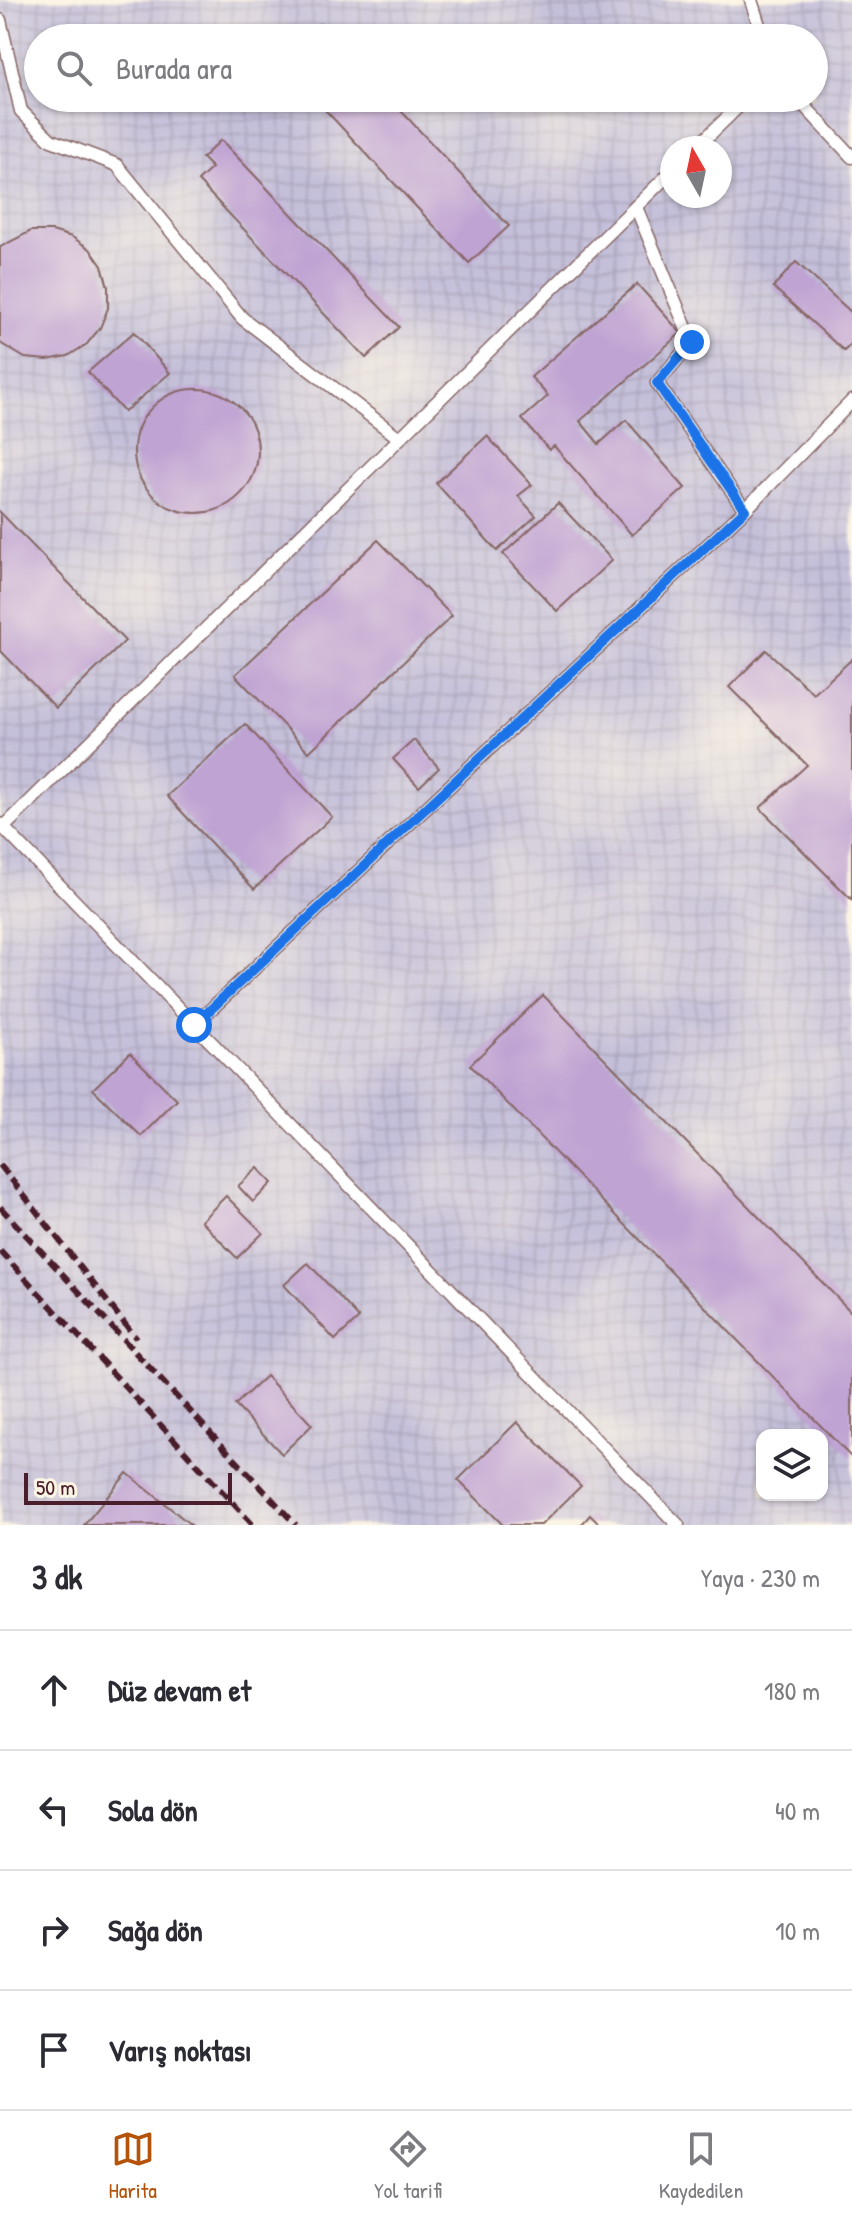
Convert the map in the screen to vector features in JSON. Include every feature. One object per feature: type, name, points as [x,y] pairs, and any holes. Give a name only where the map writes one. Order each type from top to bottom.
[{"type":"lane","points":[[751,0],[759,24]]},
{"type":"lane","points":[[0,20],[21,111],[51,140],[117,165],[242,318],[398,437]]},
{"type":"lane","points":[[708,136],[733,112]]},
{"type":"lane","points":[[810,112],[852,157]]},
{"type":"lane","points":[[660,183],[2,825],[678,1525]]},
{"type":"lane","points":[[636,207],[692,342],[657,383],[745,510]]},
{"type":"lane","points":[[194,1025],[745,510],[852,401]]},
{"type":"shaded area","points":[[0,0],[852,0],[852,1525],[0,1525]]},
{"type":"building","points":[[327,112],[402,112],[509,226],[469,263]]},
{"type":"building","points":[[221,140],[399,327],[366,358],[198,181],[212,168],[202,158]]},
{"type":"building","points":[[31,231],[52,231],[72,237],[90,249],[102,266],[108,287],[108,308],[100,328],[87,344],[68,356],[47,360],[25,358],[0,343],[0,247]]},
{"type":"building","points":[[796,262],[852,313],[852,343],[844,351],[773,287]]},
{"type":"building","points":[[637,284],[681,333],[580,421],[599,444],[626,420],[685,488],[632,535],[554,446],[549,450],[522,419],[548,396],[531,377]]},
{"type":"building","points":[[134,332],[170,373],[124,412],[88,372]]},
{"type":"building","points":[[196,389],[220,394],[240,407],[253,427],[258,451],[253,475],[240,495],[220,508],[196,513],[172,508],[152,495],[139,475],[134,451],[139,427],[152,407],[172,394]]},
{"type":"building","points":[[487,436],[532,485],[518,496],[536,516],[497,551],[436,483]]},
{"type":"building","points":[[558,503],[612,560],[557,611],[503,554]]},
{"type":"building","points":[[0,512],[125,641],[56,708],[0,650]]},
{"type":"building","points":[[378,540],[452,616],[309,752],[235,675]]},
{"type":"building","points":[[766,650],[814,694],[852,659],[852,900],[760,808],[807,765],[729,687]]},
{"type":"building","points":[[245,724],[332,817],[254,889],[167,796]]},
{"type":"building","points":[[414,740],[439,768],[419,787],[393,759]]},
{"type":"building","points":[[543,995],[852,1313],[852,1458],[828,1433],[828,1429],[824,1429],[470,1065]]},
{"type":"building","points":[[130,1053],[177,1100],[141,1136],[93,1089]]},
{"type":"building","points":[[258,1168],[272,1183],[253,1202],[238,1186]]},
{"type":"building","points":[[226,1196],[263,1233],[237,1258],[201,1221]]},
{"type":"building","points":[[308,1263],[359,1318],[335,1340],[284,1285]]},
{"type":"building","points":[[266,1376],[312,1425],[282,1454],[235,1405]]},
{"type":"building","points":[[517,1422],[581,1486],[541,1525],[503,1525],[458,1480]]},
{"type":"building","points":[[127,1473],[191,1525],[84,1525]]},
{"type":"building","points":[[590,1515],[600,1525],[581,1525]]},
{"type":"railway","points":[[0,1165],[136,1338]]},
{"type":"railway","points":[[0,1207],[296,1525]]},
{"type":"railway","points":[[0,1251],[253,1525]]},
{"type":"route","points":[[194,1025],[745,510],[657,383],[692,342]]}]
